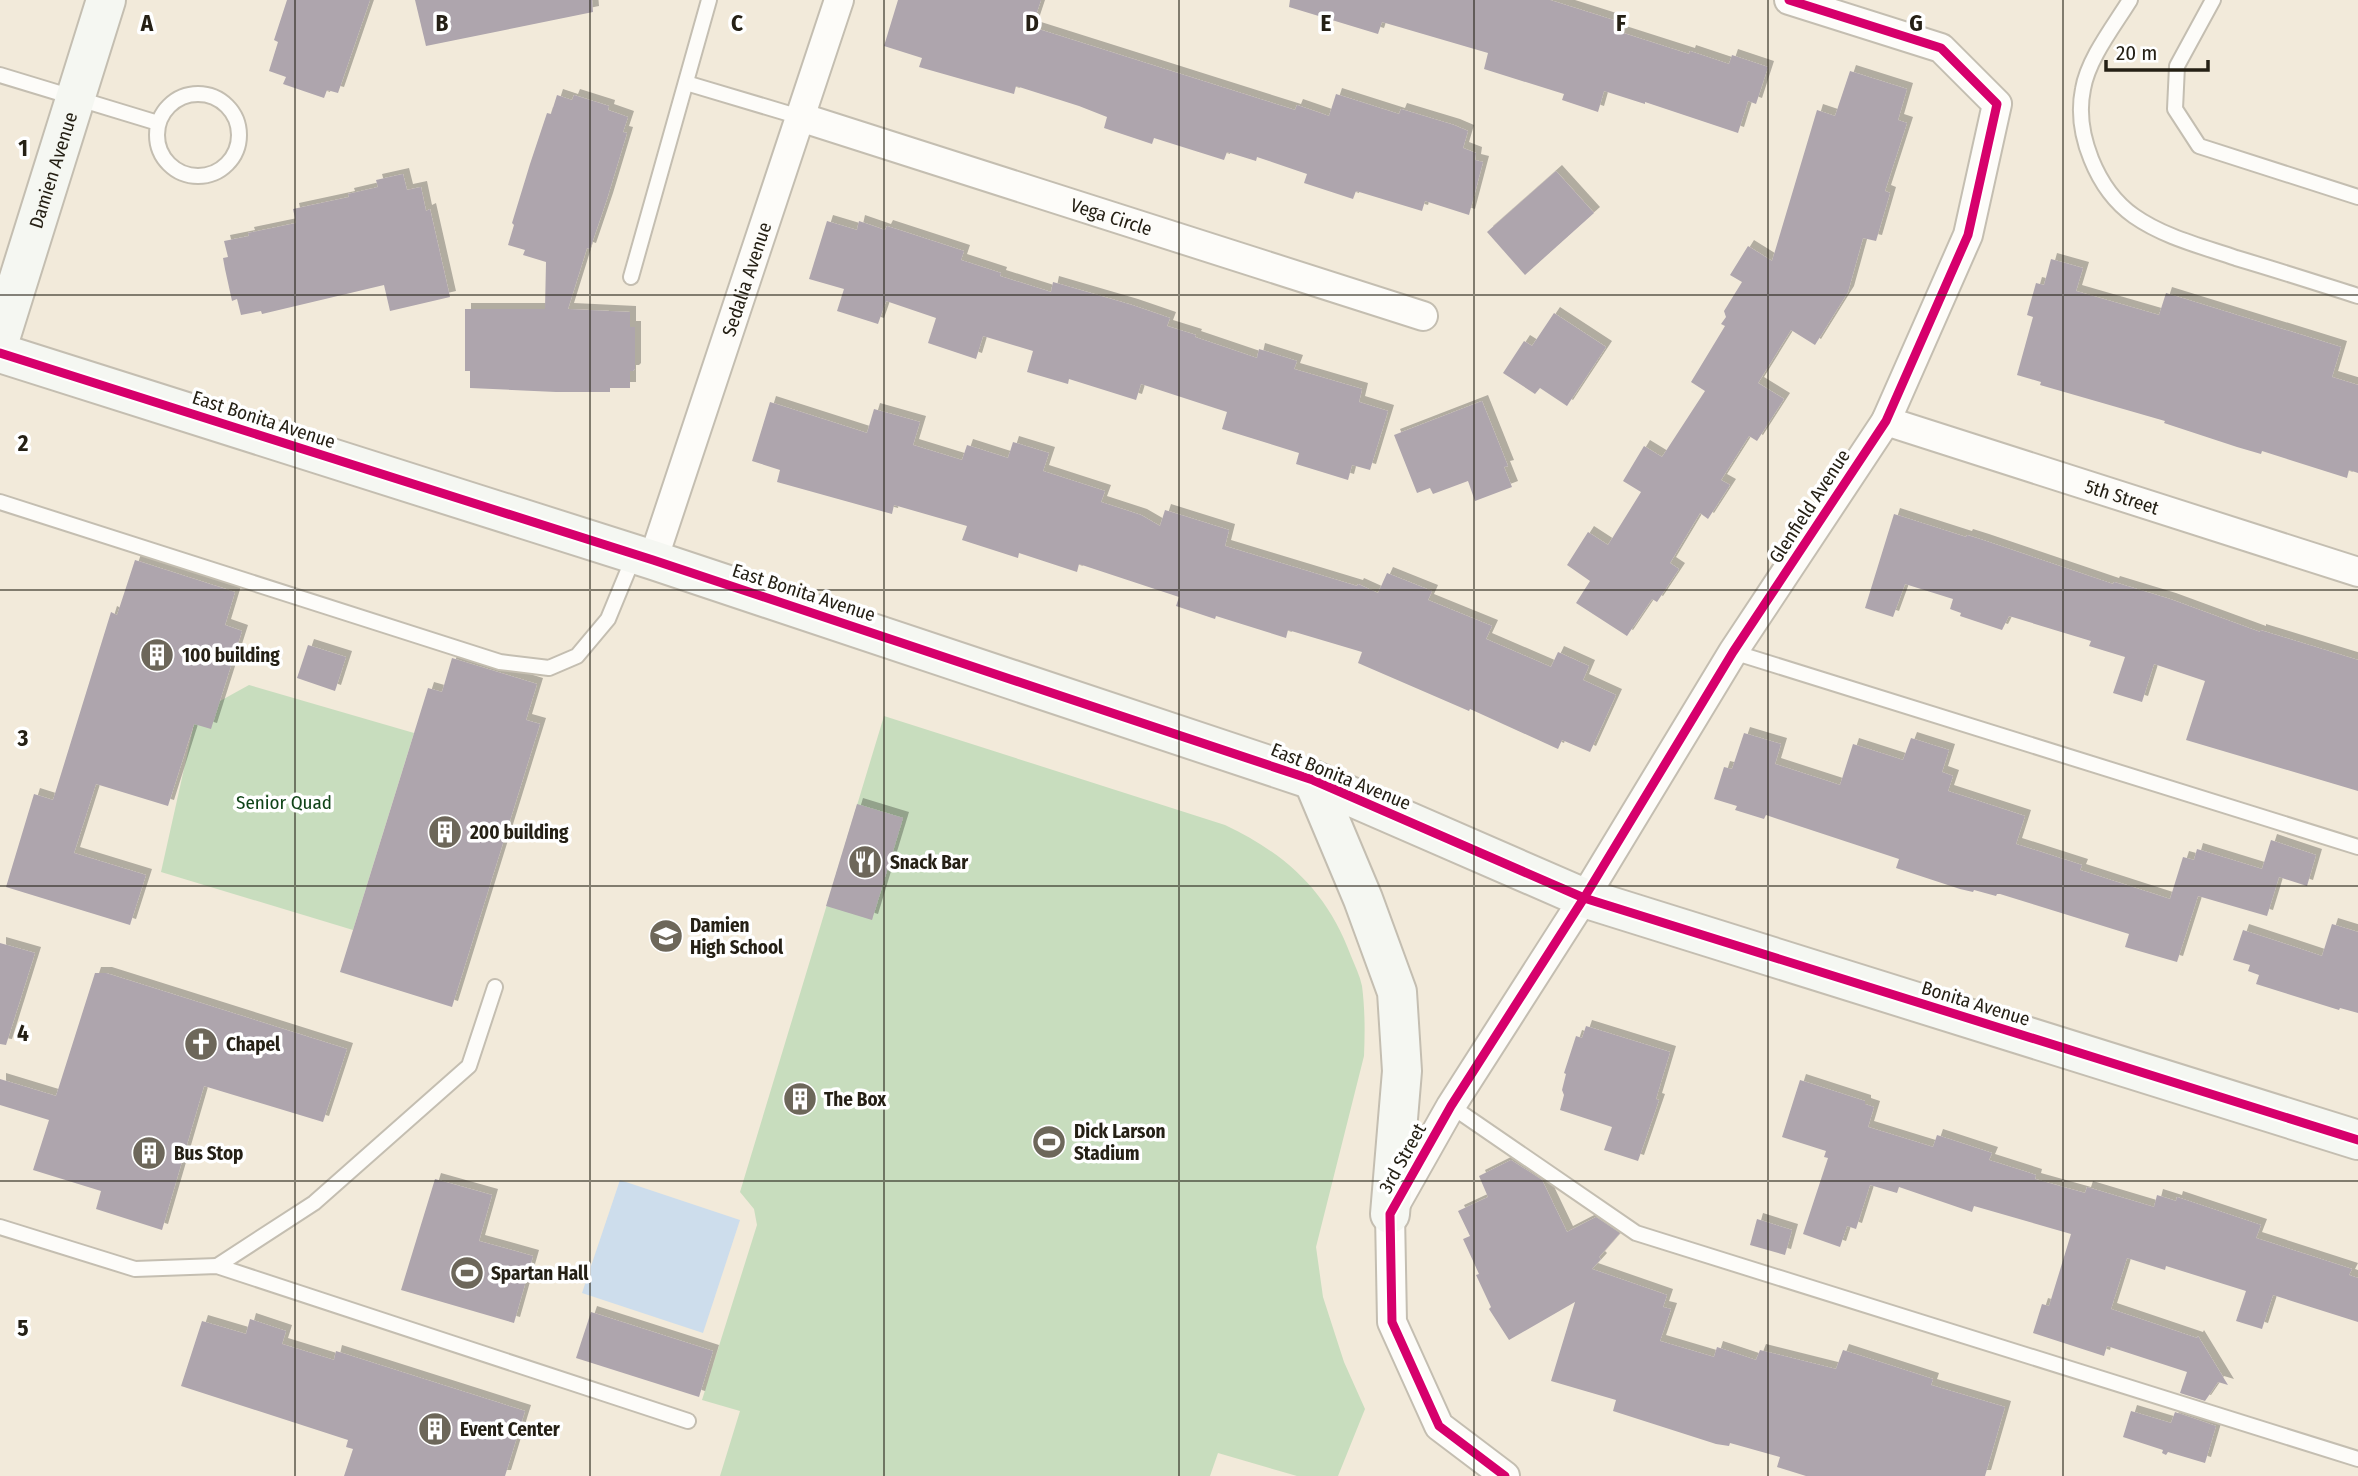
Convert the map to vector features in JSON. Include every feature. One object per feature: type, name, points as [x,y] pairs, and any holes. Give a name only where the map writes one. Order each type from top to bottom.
[{"type":"main road","name":"Damien Avenue","points":[[0,339],[106,0]]},
{"type":"main road","name":"East Bonita Avenue","points":[[0,353],[644,558],[1313,780],[1584,898]]},
{"type":"main road","points":[[1313,780],[1363,899],[1397,992],[1402,1071],[1390,1214]]},
{"type":"main road","name":"Bonita Avenue","points":[[1584,898],[2358,1140]]},
{"type":"street","name":"Sedalia Avenue","points":[[644,558],[839,0]]},
{"type":"street","name":"Glenfield Avenue","points":[[1584,898],[1734,652],[1886,421],[1968,234],[1997,104],[1941,48],[1789,0]]},
{"type":"street","name":"Vega Circle","points":[[800,117],[1423,316]]},
{"type":"street","name":"5th Street","points":[[1886,421],[2358,572]]},
{"type":"street","name":"3rd Street","points":[[1505,1476],[1439,1426],[1392,1322],[1390,1214],[1451,1106],[1584,898]]},
{"type":"lane","points":[[631,277],[709,0]]},
{"type":"lane","points":[[2130,0],[2097,53],[2083,89],[2083,125],[2089,158],[2105,185],[2132,215],[2174,238],[2358,296]]},
{"type":"lane","points":[[2213,0],[2178,66],[2175,109],[2199,146],[2358,197]]},
{"type":"lane","points":[[0,75],[158,123]]},
{"type":"lane","points":[[685,83],[800,117]]},
{"type":"lane","points":[[193,94],[204,94],[218,99],[229,108],[236,119],[238,147],[231,160],[209,175],[181,173],[163,158],[156,135],[158,123],[171,104],[193,94]]},
{"type":"lane","points":[[0,502],[500,662],[549,668],[577,656],[608,619],[644,558]]},
{"type":"lane","points":[[1734,652],[2358,847]]},
{"type":"lane","points":[[217,1266],[314,1203],[469,1066],[495,987]]},
{"type":"lane","points":[[1451,1106],[1636,1233],[2358,1459]]},
{"type":"lane","points":[[0,1227],[135,1269],[217,1266],[688,1421]]},
{"type":"green space","name":"Senior Quad","points":[[249,685],[414,733],[353,930],[161,872],[194,724],[220,701]]},
{"type":"green space","name":"Dick Larson Stadium","points":[[884,716],[1225,825],[1247,836],[1285,862],[1302,877],[1330,912],[1360,978],[1364,1021],[1364,1056],[1316,1247],[1323,1297],[1344,1362],[1365,1409],[1338,1476],[1297,1476],[1218,1453],[1210,1476],[720,1476],[740,1411],[702,1400],[757,1225],[754,1209],[740,1192]]},
{"type":"water","points":[[620,1180],[740,1220],[703,1333],[582,1293]]},
{"type":"building","points":[[287,0],[370,0],[338,93],[327,90],[324,98],[283,84],[286,77],[269,71],[278,42],[274,40]]},
{"type":"building","points":[[415,0],[592,0],[593,12],[426,46]]},
{"type":"building","points":[[898,0],[1041,0],[1032,27],[1295,110],[1297,105],[1329,116],[1336,94],[1399,114],[1401,109],[1454,125],[1468,131],[1463,148],[1476,153],[1475,160],[1483,162],[1469,215],[1425,201],[1422,211],[1356,191],[1353,199],[1304,183],[1307,174],[1257,157],[1256,161],[1227,152],[1224,160],[1154,138],[1152,144],[1104,128],[1107,117],[1079,106],[1016,86],[1014,94],[919,67],[922,58],[884,46]]},
{"type":"building","points":[[1290,0],[1550,0],[1623,23],[1620,32],[1689,54],[1690,51],[1729,64],[1732,55],[1768,67],[1756,104],[1748,101],[1738,133],[1604,91],[1598,112],[1562,100],[1564,94],[1484,69],[1488,53],[1382,22],[1378,34],[1289,7]]},
{"type":"building","points":[[1850,71],[1907,89],[1898,120],[1907,123],[1885,191],[1890,193],[1876,241],[1863,238],[1848,292],[1815,345],[1791,330],[1758,383],[1784,399],[1757,441],[1749,436],[1721,480],[1730,485],[1708,519],[1700,513],[1670,563],[1679,569],[1657,602],[1652,599],[1627,636],[1576,603],[1590,581],[1567,565],[1588,532],[1608,545],[1641,492],[1623,481],[1644,446],[1662,457],[1705,391],[1691,382],[1725,326],[1721,324],[1726,317],[1724,311],[1742,282],[1730,275],[1748,246],[1772,261],[1817,110],[1835,116]]},
{"type":"building","points":[[557,95],[572,100],[574,95],[609,106],[608,110],[628,117],[623,132],[627,133],[607,199],[590,249],[587,248],[568,309],[630,312],[630,327],[635,327],[635,369],[630,371],[630,388],[610,388],[610,392],[556,392],[470,388],[470,371],[465,371],[465,309],[545,309],[546,262],[523,255],[525,250],[508,245],[530,164],[547,113],[551,114]]},
{"type":"building","points":[[1556,171],[1594,213],[1525,275],[1487,232]]},
{"type":"building","points":[[403,174],[407,190],[421,187],[426,211],[430,209],[450,297],[390,311],[384,285],[262,314],[261,311],[241,315],[237,299],[232,301],[223,258],[228,257],[224,241],[296,223],[293,209],[349,197],[348,194],[378,187],[376,180]]},
{"type":"building","points":[[827,221],[857,230],[859,221],[885,230],[887,226],[964,251],[961,260],[1001,273],[1000,276],[1051,292],[1053,282],[1132,305],[1170,318],[1167,326],[1196,335],[1195,337],[1257,358],[1259,349],[1297,361],[1294,369],[1362,389],[1359,402],[1388,411],[1370,470],[1352,465],[1348,480],[1296,464],[1299,453],[1222,429],[1227,412],[1141,384],[1136,400],[1069,379],[1068,384],[1027,372],[1033,351],[983,336],[976,359],[928,343],[936,318],[886,301],[878,324],[837,311],[844,289],[809,279]]},
{"type":"building","points":[[2051,259],[2083,268],[2076,291],[2159,315],[2166,293],[2341,347],[2332,377],[2358,385],[2358,473],[2349,470],[2347,478],[2262,451],[2261,454],[2164,423],[2165,421],[2040,385],[2041,382],[2017,375],[2033,317],[2027,315],[2036,283],[2044,285]]},
{"type":"building","points":[[1554,313],[1606,347],[1567,406],[1540,388],[1535,394],[1503,373],[1524,341],[1532,346]]},
{"type":"building","points":[[1482,401],[1508,466],[1504,467],[1512,487],[1475,501],[1468,481],[1433,494],[1430,488],[1417,493],[1394,435]]},
{"type":"building","points":[[770,402],[867,433],[874,409],[920,422],[913,445],[962,460],[967,445],[1008,458],[1013,442],[1049,453],[1043,471],[1105,491],[1101,502],[1141,515],[1160,526],[1165,510],[1229,530],[1225,546],[1357,586],[1358,584],[1378,593],[1387,573],[1432,591],[1428,600],[1492,626],[1486,639],[1551,667],[1558,652],[1589,666],[1583,680],[1616,695],[1590,752],[1562,740],[1558,749],[1358,663],[1362,652],[1288,630],[1286,638],[1216,616],[1215,619],[1176,606],[1179,597],[1079,564],[1077,572],[1019,553],[1018,558],[962,540],[967,526],[894,505],[892,514],[777,482],[780,470],[752,461]]},
{"type":"building","points":[[1894,514],[1983,540],[2113,584],[2114,582],[2170,599],[2260,632],[2358,660],[2358,791],[2186,740],[2205,681],[2154,664],[2142,702],[2113,693],[2125,657],[2089,646],[2091,641],[2009,616],[2002,630],[1960,616],[1961,613],[1950,609],[1953,599],[1905,584],[1893,617],[1865,608]]},
{"type":"building","name":"100 building","points":[[135,560],[235,592],[225,625],[242,631],[211,729],[194,724],[168,806],[96,784],[74,853],[146,875],[130,925],[6,887],[34,794],[53,800],[111,612],[117,615]]},
{"type":"building","points":[[308,645],[346,657],[335,691],[297,678]]},
{"type":"building","name":"200 building","points":[[452,658],[537,684],[526,720],[540,724],[452,1007],[340,972],[428,688],[442,692]]},
{"type":"building","points":[[1744,733],[1781,744],[1775,764],[1840,785],[1853,744],[1903,760],[1911,738],[1949,750],[1942,772],[1953,776],[1948,791],[2025,816],[2016,844],[2082,865],[2080,870],[2170,899],[2183,857],[2194,860],[2197,849],[2262,869],[2271,840],[2316,855],[2307,886],[2279,877],[2267,916],[2198,896],[2177,962],[2125,947],[2129,934],[2000,894],[1996,896],[1960,889],[1896,868],[1899,859],[1766,815],[1764,819],[1735,810],[1737,806],[1714,799],[1724,767],[1732,769]]},
{"type":"building","name":"Snack Bar","points":[[857,804],[903,818],[872,920],[826,906]]},
{"type":"building","points":[[2332,924],[2358,932],[2358,1013],[2340,1008],[2339,1010],[2256,984],[2259,975],[2248,971],[2250,965],[2233,960],[2243,930],[2322,956]]},
{"type":"building","points":[[0,943],[35,953],[6,1045],[0,1044]]},
{"type":"building","points":[[95,973],[106,973],[347,1049],[323,1122],[204,1086],[162,1230],[96,1209],[101,1191],[33,1170],[49,1120],[0,1105],[0,1079],[56,1096]]},
{"type":"building","points":[[1586,1026],[1670,1052],[1656,1099],[1659,1100],[1638,1161],[1604,1150],[1612,1127],[1560,1110],[1564,1095],[1564,1073],[1576,1036],[1582,1038]]},
{"type":"building","points":[[1800,1080],[1865,1101],[1865,1104],[1874,1107],[1868,1127],[1933,1147],[1937,1135],[1992,1153],[1989,1160],[2036,1175],[2035,1179],[2085,1193],[2087,1187],[2154,1207],[2157,1195],[2176,1201],[2177,1197],[2261,1225],[2256,1238],[2352,1269],[2349,1275],[2358,1278],[2358,1322],[2273,1295],[2262,1329],[2236,1321],[2246,1291],[2166,1266],[2165,1270],[2127,1258],[2111,1309],[2197,1338],[2198,1336],[2228,1385],[2218,1382],[2205,1401],[2180,1393],[2187,1372],[2107,1346],[2104,1356],[2033,1333],[2042,1304],[2049,1306],[2071,1234],[1974,1206],[1972,1212],[1899,1187],[1897,1193],[1870,1185],[1856,1229],[1847,1226],[1840,1247],[1803,1234],[1828,1158],[1824,1157],[1826,1151],[1782,1137]]},
{"type":"building","points":[[1511,1160],[1542,1180],[1567,1232],[1596,1217],[1620,1233],[1592,1269],[1667,1295],[1663,1307],[1671,1309],[1660,1341],[1714,1357],[1717,1347],[1756,1360],[1760,1350],[1836,1369],[1843,1350],[1933,1379],[1931,1385],[2005,1407],[1985,1476],[1806,1476],[1777,1467],[1780,1457],[1730,1443],[1729,1446],[1716,1444],[1613,1411],[1616,1400],[1551,1381],[1575,1302],[1509,1340],[1489,1309],[1491,1307],[1476,1275],[1479,1274],[1463,1239],[1470,1236],[1458,1211],[1488,1197],[1479,1176]]},
{"type":"building","name":"Spartan Hall","points":[[435,1179],[492,1195],[479,1241],[533,1256],[514,1323],[401,1290]]},
{"type":"building","points":[[1757,1219],[1792,1230],[1785,1255],[1750,1245]]},
{"type":"building","points":[[591,1312],[713,1351],[699,1397],[576,1358]]},
{"type":"building","points":[[250,1319],[286,1331],[282,1344],[334,1360],[336,1351],[525,1411],[505,1476],[344,1476],[353,1449],[346,1447],[348,1440],[181,1386],[202,1321],[246,1334]]},
{"type":"building","points":[[2131,1411],[2171,1423],[2175,1412],[2216,1426],[2205,1463],[2168,1452],[2166,1455],[2162,1453],[2163,1450],[2123,1437]]},
{"type":"cycle path","points":[[1505,1476],[1439,1426],[1392,1322],[1390,1214],[1451,1106],[1584,898],[1733,652],[1886,421],[1968,235],[1997,104],[1941,48],[1789,0]]},
{"type":"cycle path","points":[[0,353],[653,560],[1313,780],[1584,898],[2358,1140]]},
{"type":"place","name":"100 building","points":[[157,655]]},
{"type":"place","name":"200 building","points":[[445,832]]},
{"type":"place","name":"Snack Bar","points":[[865,862]]},
{"type":"place","name":"Damien High School","points":[[666,936]]},
{"type":"place","name":"Chapel","points":[[201,1044]]},
{"type":"place","name":"The Box","points":[[800,1099]]},
{"type":"place","name":"Dick Larson Stadium","points":[[1049,1142]]},
{"type":"place","name":"Bus Stop","points":[[149,1153]]},
{"type":"place","name":"Spartan Hall","points":[[467,1273]]},
{"type":"place","name":"Event Center","points":[[435,1429]]}]
